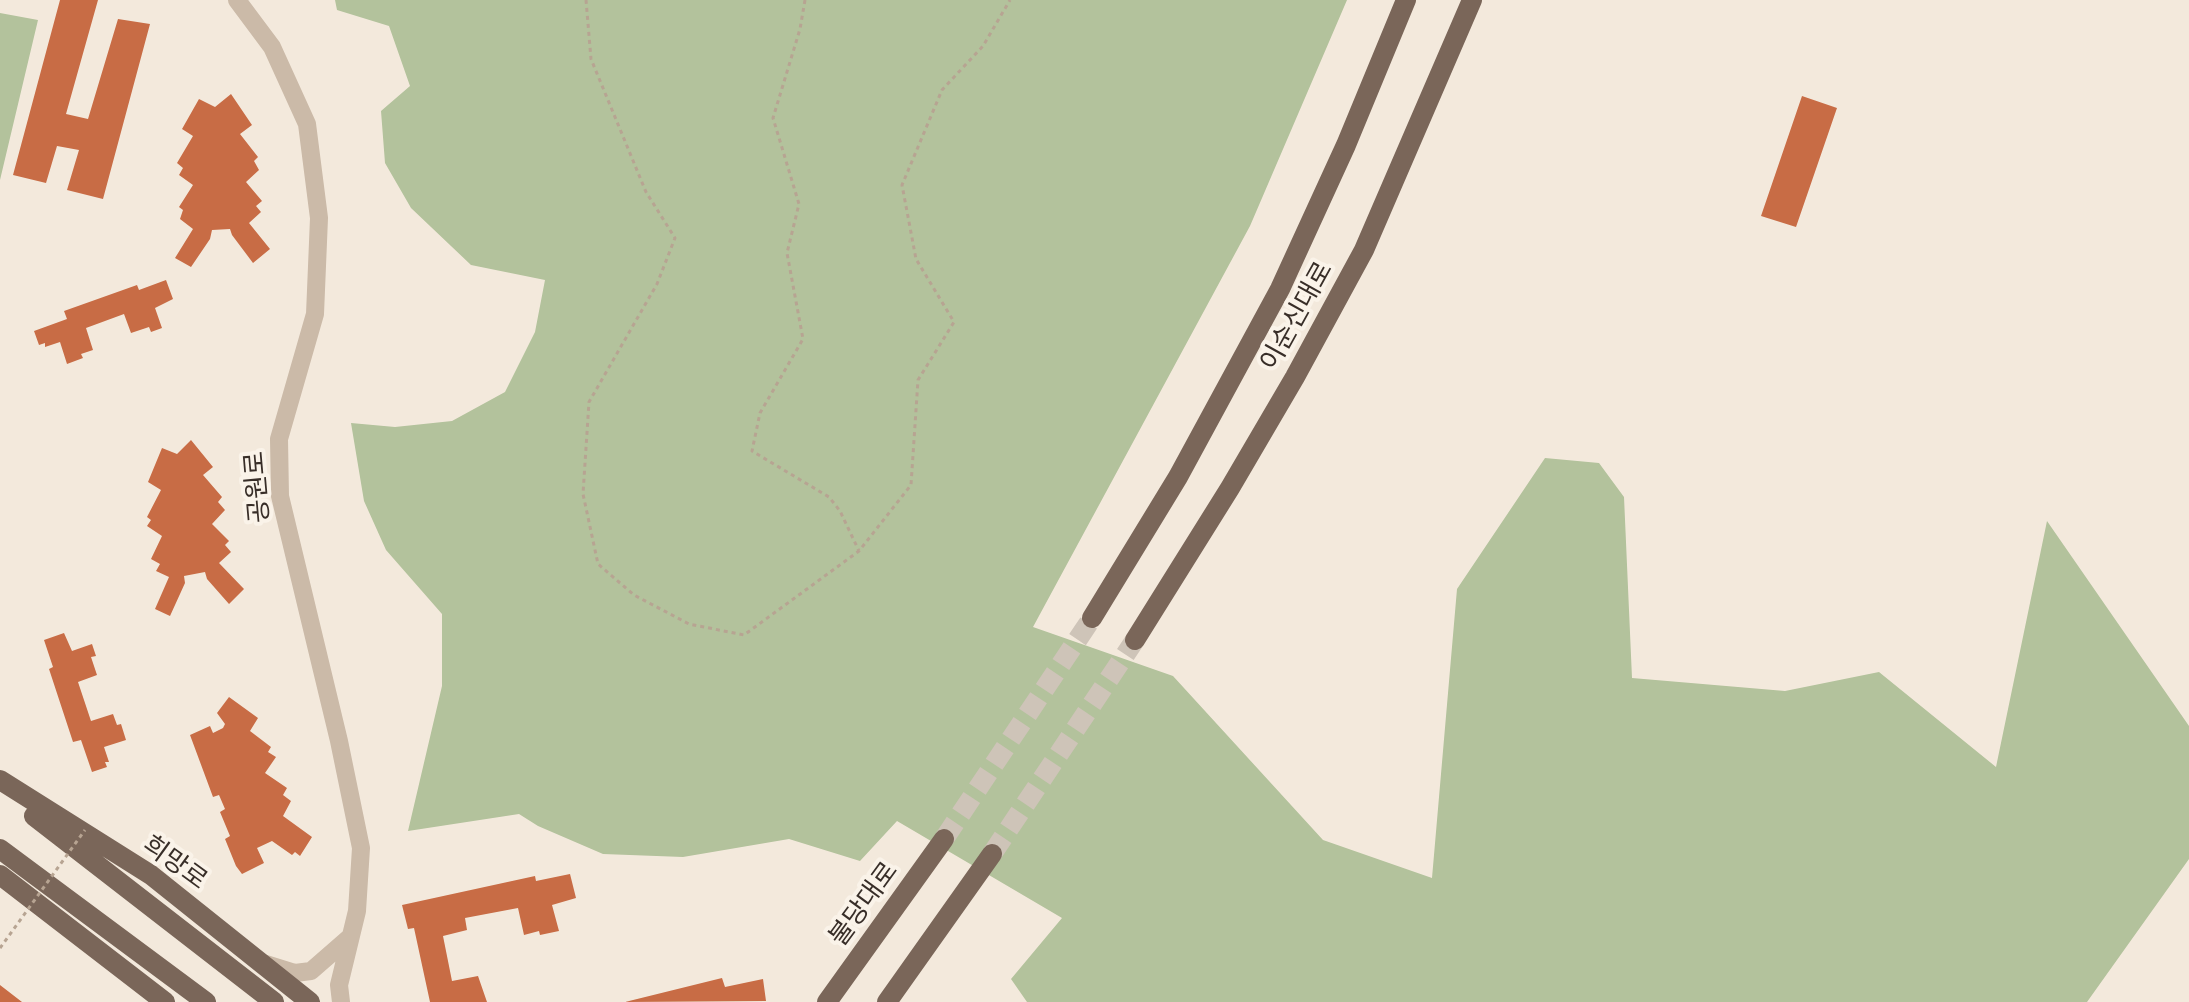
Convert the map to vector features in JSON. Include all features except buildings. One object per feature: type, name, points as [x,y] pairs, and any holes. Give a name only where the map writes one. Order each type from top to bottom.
[{"type":"main road","name":"이순신대로","points":[[1092,618],[1178,477],[1280,289],[1346,145],[1406,0]]},
{"type":"main road","name":"이순신대로","points":[[1135,640],[1238,476],[1364,250],[1472,0]]},
{"type":"main road","name":"희망로","points":[[0,780],[151,875],[310,1002]]},
{"type":"main road","points":[[0,787],[274,1002]]},
{"type":"main road","name":"불당대로","points":[[827,1002],[944,839]]},
{"type":"main road","points":[[0,849],[206,1002]]},
{"type":"main road","points":[[887,1002],[992,854]]},
{"type":"main road","points":[[0,875],[165,1002]]},
{"type":"street","name":"공원로","points":[[237,0],[272,47],[307,124],[319,218],[315,314],[279,439],[280,496],[339,741],[361,848],[357,911],[347,963],[339,985],[341,1002]]},
{"type":"street","points":[[256,960],[295,973],[311,971],[350,937]]},
{"type":"path","points":[[586,0],[591,59],[646,192],[675,238],[657,284],[589,402],[583,494],[598,564],[634,595],[689,624],[744,635],[859,551],[911,485],[918,380],[954,322],[916,259],[902,185],[942,90],[983,46],[1010,0]]},
{"type":"path","points":[[805,0],[800,29],[773,118],[799,204],[787,253],[803,339],[760,413],[752,451],[829,497],[840,511],[859,551]]},
{"type":"path","points":[[0,948],[85,830]]},
{"type":"green space","points":[[335,0],[1347,0],[1250,226],[1033,627],[1173,676],[1323,840],[1432,878],[1457,589],[1545,458],[1599,463],[1624,497],[1632,678],[1785,691],[1879,672],[1996,767],[2047,521],[2189,726],[2189,859],[2087,1002],[1027,1002],[1011,979],[1062,918],[897,821],[860,861],[789,839],[683,857],[603,854],[538,826],[519,814],[408,831],[442,686],[442,614],[386,550],[364,501],[351,423],[395,427],[452,421],[505,392],[535,332],[545,280],[471,265],[411,208],[385,163],[381,111],[410,86],[389,26],[337,10]]},
{"type":"green space","points":[[0,13],[38,20],[0,180]]},
{"type":"tunnel","points":[[944,839],[1092,618]]},
{"type":"tunnel","points":[[992,854],[1135,640]]}]
